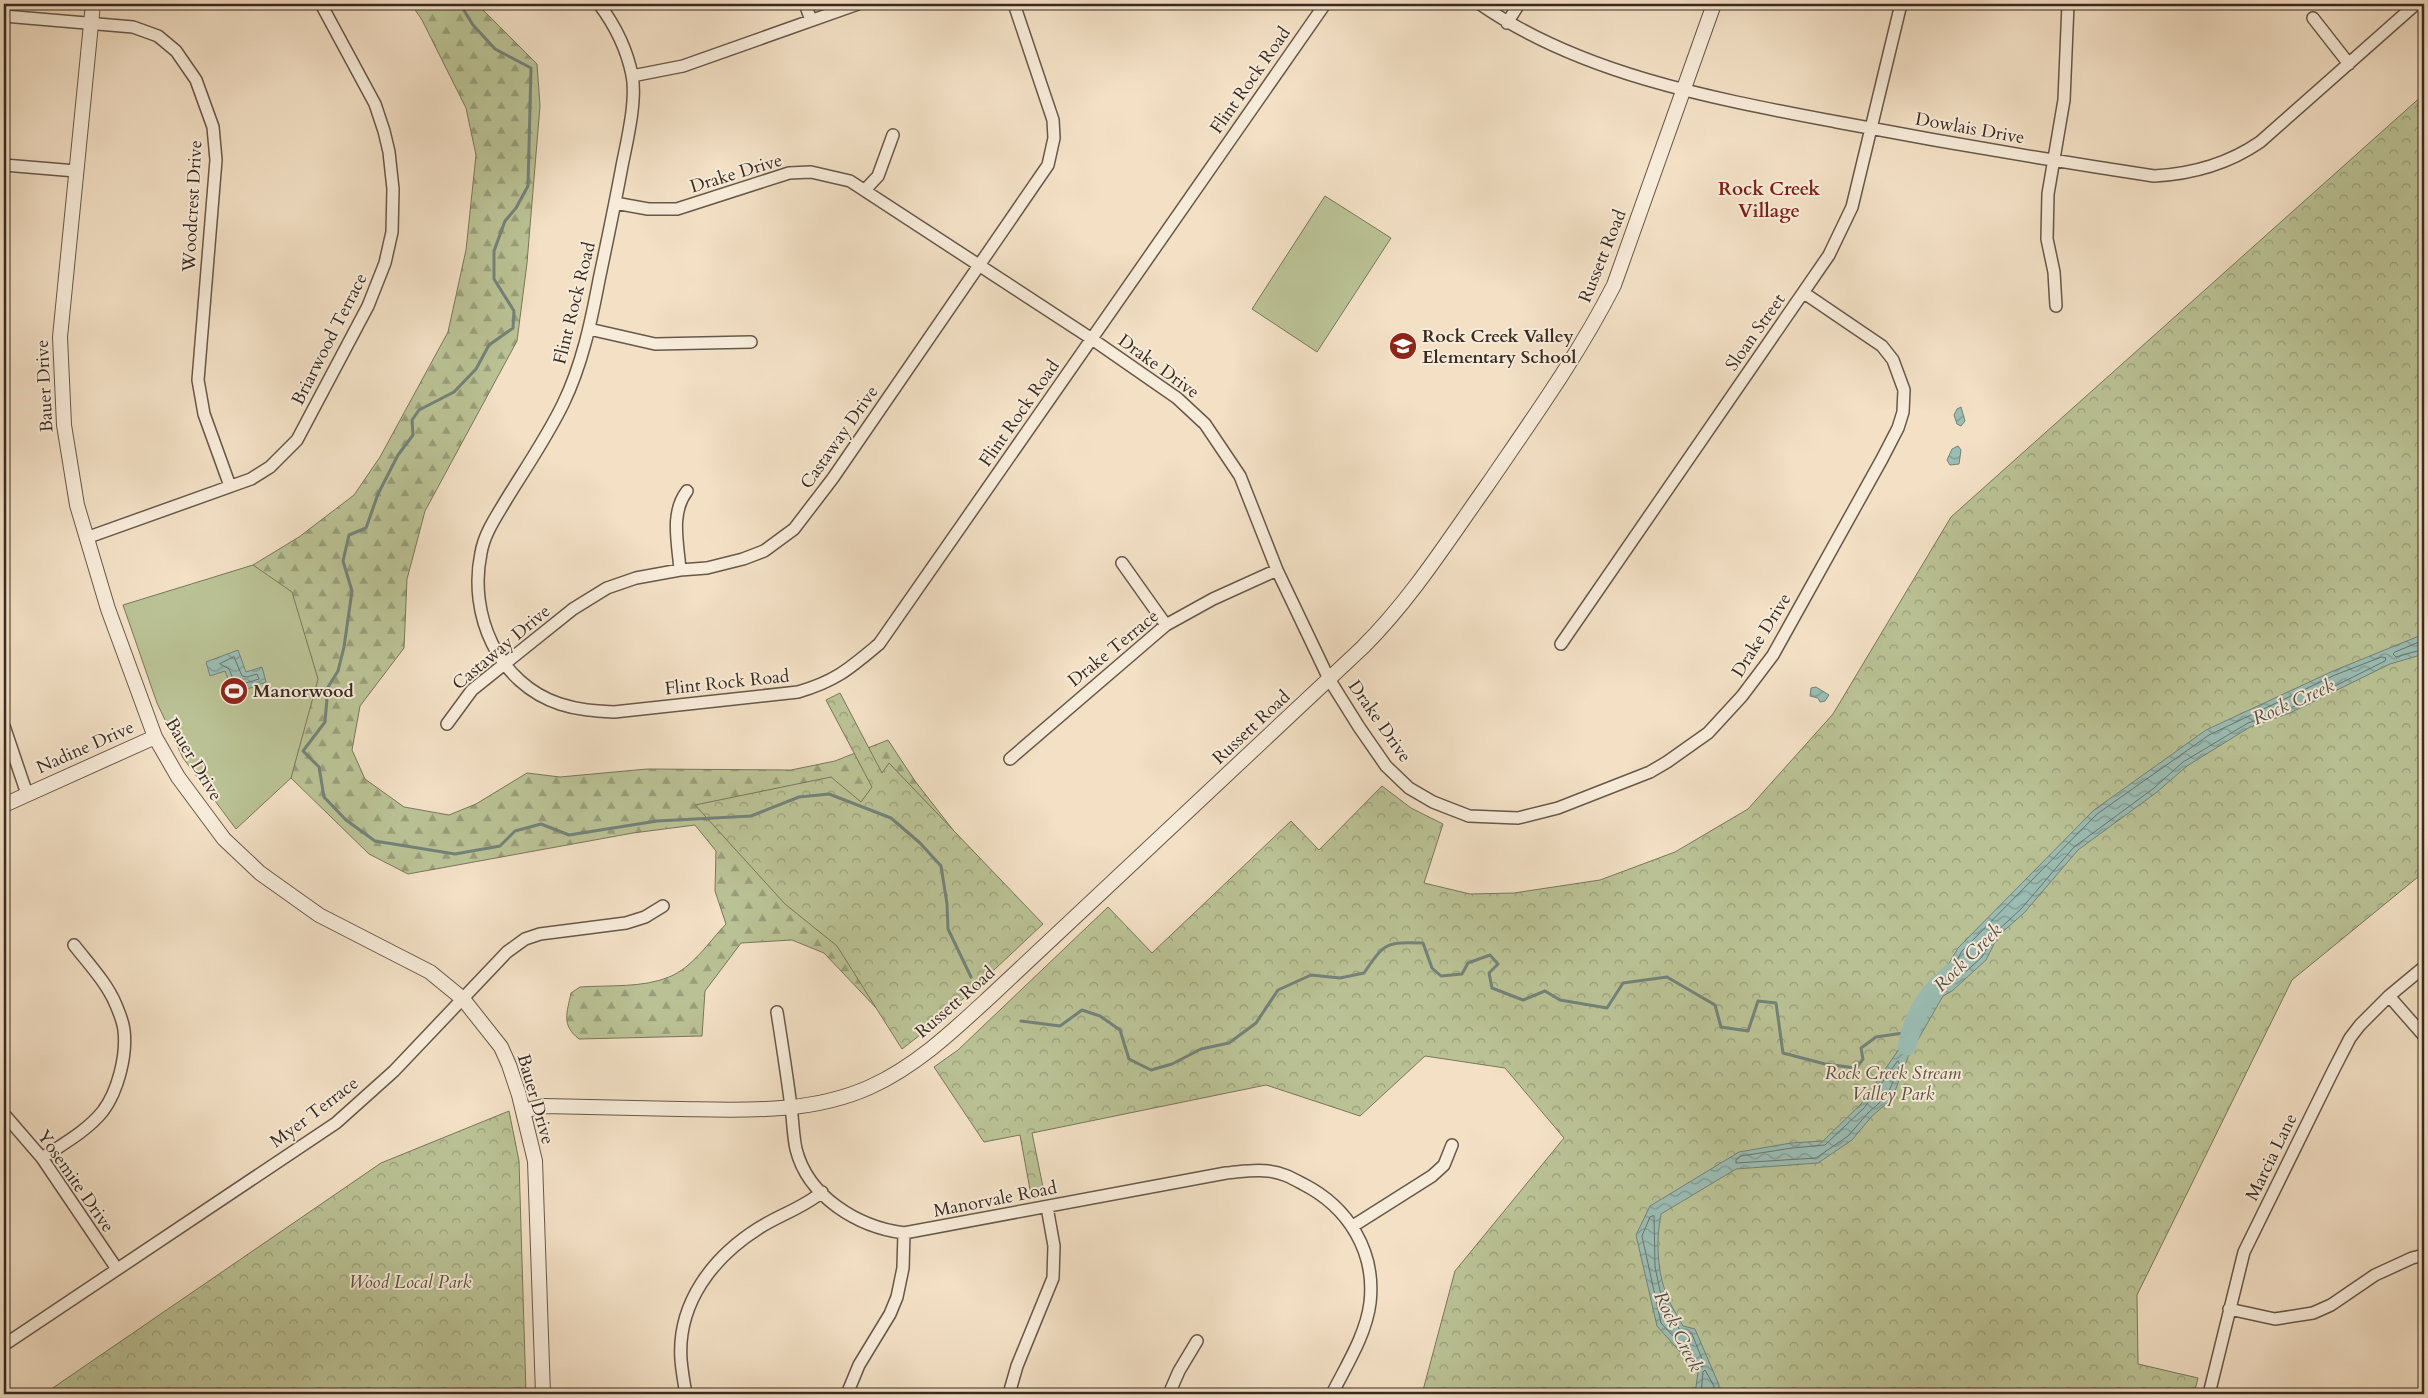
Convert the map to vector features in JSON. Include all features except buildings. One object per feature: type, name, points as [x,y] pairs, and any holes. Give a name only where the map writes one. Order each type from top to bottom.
[{"type":"street","name":"Bauer Drive","points":[[93,4],[60,337],[64,425],[77,505],[108,609],[155,737],[178,777],[224,839],[260,873],[319,915],[430,972],[463,999],[501,1047],[510,1065],[523,1110],[535,1170],[543,1394]]},
{"type":"street","name":"Briarwood Terrace","points":[[86,538],[252,479],[270,467],[297,440],[368,306],[386,263],[392,232],[392,180],[389,152],[375,104],[321,4]]},
{"type":"street","name":"Flint Rock Road","points":[[600,4],[613,22],[632,76],[631,115],[589,329],[572,384],[562,406],[491,525],[481,550],[476,578],[478,606],[486,635],[504,664],[520,680],[559,704],[586,711],[614,712],[798,692],[821,685],[842,675],[879,644],[1324,4]]},
{"type":"street","points":[[805,4],[811,20]]},
{"type":"street","points":[[632,76],[683,66],[858,4]]},
{"type":"street","name":"Castaway Drive","points":[[447,724],[472,690],[574,609],[608,588],[636,578],[680,570],[707,568],[743,559],[764,551],[794,529],[833,478],[1048,165],[1054,138],[1053,120],[1014,4]]},
{"type":"street","name":"Dowlais Drive","points":[[1480,4],[1507,23],[1545,42],[1683,90],[1731,102],[1872,129],[2154,176],[2179,174],[2211,166],[2244,153],[2260,142],[2416,4]]},
{"type":"street","points":[[1507,23],[1519,4]]},
{"type":"street","name":"Russett Road","points":[[523,1110],[544,1106],[733,1110],[792,1108],[830,1101],[870,1087],[907,1067],[948,1036],[1330,679],[1378,633],[1415,589],[1560,380],[1590,331],[1614,285],[1714,4]]},
{"type":"street","name":"Sloan Street","points":[[1561,644],[1829,255],[1852,207],[1901,4]]},
{"type":"street","points":[[2056,306],[2054,272],[2047,239],[2048,194],[2064,100],[2068,4]]},
{"type":"street","name":"Woodcrest Drive","points":[[4,16],[133,28],[158,36],[176,52],[196,80],[213,127],[216,160],[198,380],[204,414],[230,486]]},
{"type":"street","points":[[2313,18],[2349,64]]},
{"type":"street","points":[[865,190],[878,176],[893,135]]},
{"type":"street","points":[[4,165],[76,171]]},
{"type":"street","name":"Drake Drive","points":[[615,203],[648,209],[677,209],[789,173],[811,172],[850,181],[1092,339],[1177,398],[1205,424],[1218,440],[1240,476],[1277,570],[1330,679],[1386,766],[1409,788],[1433,802],[1469,816],[1518,818],[1558,808],[1650,772],[1708,733],[1742,696],[1774,655],[1882,459],[1898,428],[1903,412],[1904,390],[1893,360],[1882,346],[1804,293]]},
{"type":"street","points":[[589,329],[655,344],[751,342]]},
{"type":"street","points":[[680,570],[676,513],[679,501],[687,490]]},
{"type":"street","points":[[1122,563],[1166,625]]},
{"type":"street","name":"Drake Terrace","points":[[1010,759],[1166,625],[1213,599],[1277,570]]},
{"type":"street","points":[[4,726],[28,794]]},
{"type":"street","name":"Nadine Drive","points":[[4,805],[155,737]]},
{"type":"street","name":"Myer Terrace","points":[[4,1344],[336,1123],[394,1071],[507,952],[526,939],[561,930],[626,922],[645,917],[663,906]]},
{"type":"street","points":[[42,1158],[80,1133],[103,1110],[117,1083],[123,1052],[124,1029],[115,1003],[95,972],[74,945]]},
{"type":"street","name":"Marcia Lane","points":[[2209,1394],[2244,1252],[2333,1071],[2350,1038],[2389,996],[2424,967]]},
{"type":"street","points":[[2389,996],[2424,1036]]},
{"type":"street","name":"Manorvale Road","points":[[777,1012],[792,1108],[796,1150],[809,1176],[822,1192],[833,1204],[861,1222],[889,1231],[904,1232],[1226,1173],[1268,1171],[1287,1175],[1318,1191],[1336,1204],[1353,1226],[1366,1255],[1370,1278],[1370,1302],[1366,1324],[1332,1394]]},
{"type":"street","name":"Yosemite Drive","points":[[4,1114],[42,1158],[116,1269]]},
{"type":"street","points":[[1353,1226],[1432,1176],[1444,1165],[1452,1145]]},
{"type":"street","points":[[686,1394],[681,1358],[684,1323],[693,1297],[715,1262],[729,1248],[759,1227],[812,1201],[822,1192]]},
{"type":"street","points":[[1009,1394],[1017,1366],[1053,1278],[1054,1246],[1047,1207]]},
{"type":"street","points":[[847,1394],[859,1365],[890,1314],[897,1297],[903,1268],[904,1232]]},
{"type":"street","points":[[2229,1310],[2275,1318],[2314,1313],[2331,1305],[2375,1275],[2412,1258],[2424,1255]]},
{"type":"street","points":[[1169,1394],[1179,1371],[1197,1341]]},
{"type":"green space","points":[[411,4],[477,4],[537,64],[540,106],[527,263],[517,341],[425,511],[407,579],[404,648],[360,706],[352,750],[365,779],[404,807],[449,815],[476,804],[527,773],[560,777],[647,769],[791,770],[835,761],[888,740],[915,781],[957,835],[879,1011],[824,953],[792,940],[741,943],[705,991],[702,1036],[579,1039],[573,1034],[568,1024],[567,1013],[571,993],[580,987],[648,983],[669,977],[693,961],[726,924],[715,891],[716,851],[695,825],[633,833],[408,874],[369,854],[291,778],[280,754],[253,565],[299,537],[354,495],[380,457],[448,332],[466,250],[476,155],[466,108],[422,20]]},
{"type":"green space","name":"Rock Creek Stream Valley Park","points":[[2424,94],[2424,872],[2292,980],[2137,1295],[2138,1364],[2198,1378],[2194,1394],[1422,1394],[1455,1271],[1564,1138],[1505,1068],[1425,1056],[1360,1116],[1266,1085],[1032,1133],[1044,1192],[1031,1195],[1020,1135],[984,1142],[934,1067],[958,1050],[1108,907],[1152,953],[1291,821],[1319,850],[1382,786],[1411,808],[1443,824],[1424,883],[1470,894],[1514,893],[1600,880],[1675,852],[1748,809],[1833,714],[1951,517]]},
{"type":"green space","points":[[1325,196],[1391,238],[1317,352],[1252,309]]},
{"type":"green space","name":"Manorwood","points":[[253,565],[292,592],[318,679],[291,778],[236,829],[183,758],[157,703],[123,605]]},
{"type":"green space","points":[[840,693],[882,773],[889,763],[1043,924],[947,1014],[902,1049],[837,946],[785,904],[695,805],[831,777],[861,802],[872,787],[826,700]]},
{"type":"green space","name":"Wood Local Park","points":[[509,1111],[519,1161],[526,1394],[44,1394],[381,1163]]},
{"type":"water","points":[[1961,407],[1965,421],[1961,426],[1957,424],[1954,415],[1957,409]]},
{"type":"water","points":[[1958,446],[1961,450],[1959,464],[1950,465],[1947,460],[1952,449]]},
{"type":"water","points":[[2424,634],[2424,654],[2390,664],[2290,713],[2250,727],[2187,766],[2157,792],[2078,850],[2024,913],[1998,936],[1986,960],[1952,991],[1943,996],[1908,1057],[1892,1099],[1872,1116],[1852,1140],[1818,1163],[1736,1169],[1661,1214],[1658,1233],[1658,1253],[1665,1291],[1683,1326],[1695,1329],[1719,1385],[1718,1394],[1695,1394],[1698,1372],[1657,1326],[1636,1235],[1650,1206],[1739,1152],[1791,1143],[1823,1141],[1861,1104],[1897,1052],[1958,948],[2094,810],[2206,730],[2333,671]]},
{"type":"water","points":[[238,650],[246,672],[262,667],[266,682],[234,694],[225,671],[210,676],[206,662]]},
{"type":"water","points":[[1816,687],[1829,695],[1825,701],[1820,702],[1818,698],[1810,696],[1811,688]]},
{"type":"waterway","points":[[460,4],[473,25],[495,49],[531,68],[528,186],[516,208],[505,221],[494,251],[494,279],[514,311],[513,328],[489,345],[476,369],[454,392],[419,410],[412,420],[413,435],[398,455],[378,494],[366,528],[349,535],[343,561],[352,591],[344,647],[338,671],[328,687],[325,722],[303,751],[319,767],[324,797],[346,820],[375,841],[455,854],[500,846],[515,831],[541,824],[569,835],[657,821],[751,816],[799,797],[829,794],[891,818],[920,843],[941,866],[947,904],[948,929],[971,977]]},
{"type":"waterway","points":[[1021,1021],[1060,1026],[1082,1010],[1100,1016],[1120,1030],[1129,1059],[1151,1070],[1172,1064],[1201,1049],[1229,1043],[1256,1023],[1278,990],[1311,975],[1340,978],[1364,973],[1377,955],[1388,946],[1401,943],[1423,943],[1432,968],[1441,976],[1462,974],[1468,963],[1490,955],[1498,964],[1489,973],[1492,988],[1523,1000],[1545,991],[1560,1000],[1607,1008],[1623,983],[1667,977],[1715,1005],[1721,1027],[1748,1031],[1758,1001],[1776,1003],[1783,1053],[1825,1064],[1856,1068],[1863,1059],[1861,1048],[1876,1037],[1910,1032]]},
{"type":"waterway","name":"Rock Creek","points":[[1907,1046],[1914,1023],[1924,1003],[1938,985],[1957,969]]},
{"type":"place","name":"Rock Creek Valley Elementary School","points":[[1403,346]]},
{"type":"place","name":"Manorwood","points":[[234,691]]},
{"type":"district","name":"Rock Creek Village","points":[[1769,199]]}]
